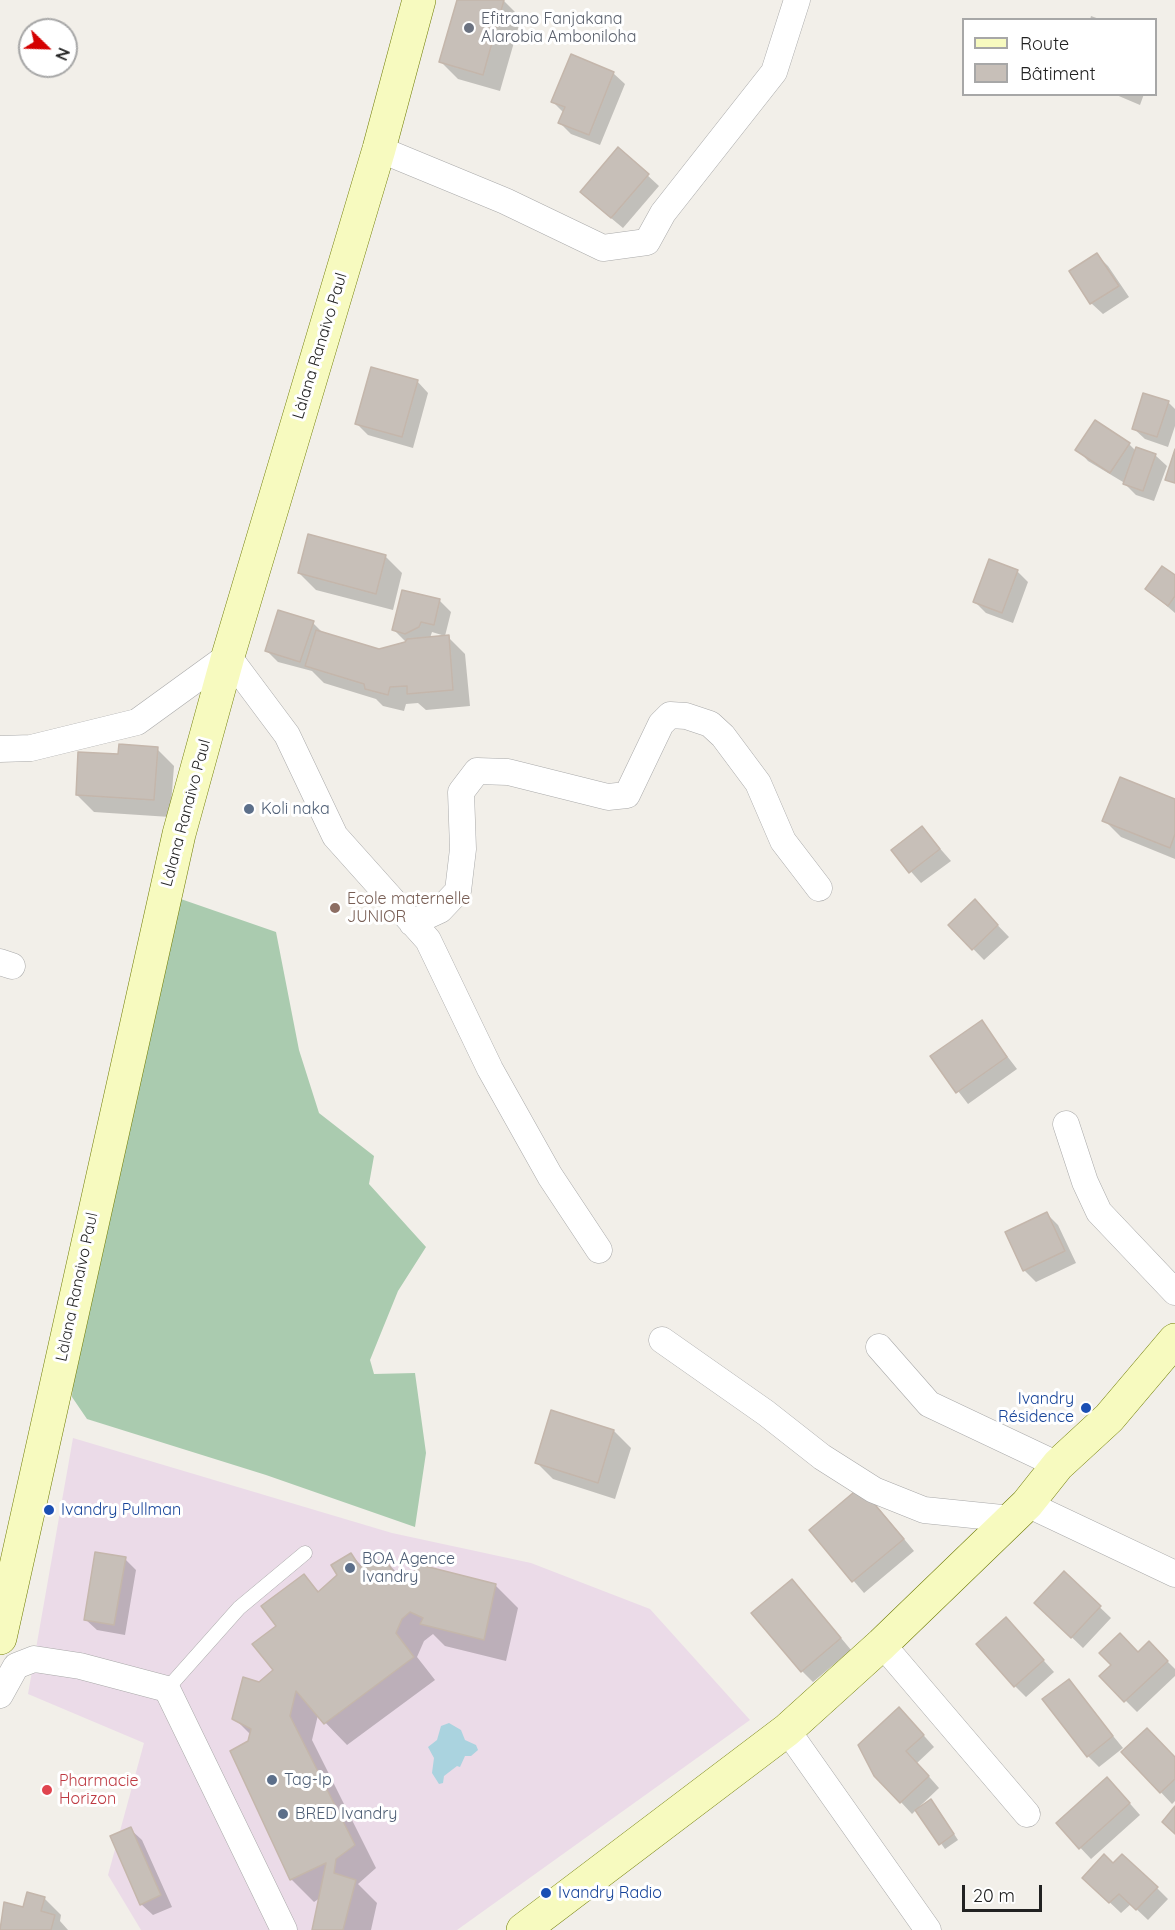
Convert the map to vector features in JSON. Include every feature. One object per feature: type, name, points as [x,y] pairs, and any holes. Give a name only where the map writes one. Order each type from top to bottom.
[{"type":"street","name":"Làlana Ranaivo Paul","points":[[0,1638],[162,900],[228,656],[379,149],[418,0]]},
{"type":"street","points":[[379,149],[505,201],[603,248],[647,242],[663,213],[774,72],[797,0]]},
{"type":"street","points":[[0,749],[31,748],[136,722],[228,656],[287,735],[335,836],[428,940],[490,1069],[550,1176],[599,1250]]},
{"type":"street","points":[[412,923],[440,910],[458,891],[463,849],[461,792],[477,771],[508,772],[608,797],[627,795],[661,724],[670,715],[686,716],[710,724],[723,736],[758,783],[783,841],[819,888]]},
{"type":"street","points":[[1066,1124],[1084,1182],[1099,1212],[1175,1292]]},
{"type":"street","points":[[662,1340],[766,1413],[822,1457],[874,1490],[924,1509],[1020,1511],[1175,1574]]},
{"type":"street","points":[[540,1925],[787,1730],[882,1644],[1020,1511],[1058,1465],[1109,1418],[1175,1340]]},
{"type":"street","points":[[879,1347],[929,1404],[1058,1465]]},
{"type":"street","points":[[882,1644],[1027,1814]]},
{"type":"street","points":[[0,1695],[16,1666],[34,1659],[80,1666],[167,1689],[284,1930]]},
{"type":"street","points":[[787,1730],[928,1930]]},
{"type":"lane","points":[[167,1689],[239,1608],[305,1553]]},
{"type":"shaded area","points":[[73,1438],[392,1533],[531,1563],[650,1609],[750,1720],[457,1930],[141,1930],[108,1875],[144,1743],[28,1694]]},
{"type":"green space","points":[[175,897],[276,932],[299,1050],[319,1113],[374,1156],[369,1184],[426,1247],[398,1291],[370,1360],[374,1374],[415,1373],[426,1453],[415,1527],[266,1475],[87,1419],[72,1397],[76,1328]]},
{"type":"water","points":[[449,1723],[461,1730],[465,1740],[476,1745],[478,1750],[471,1756],[465,1756],[460,1767],[457,1766],[444,1776],[443,1783],[439,1784],[432,1773],[434,1758],[428,1747],[437,1740],[441,1726]]},
{"type":"building","points":[[457,0],[504,0],[483,75],[439,62]]},
{"type":"building","points":[[571,54],[614,72],[589,135],[558,123],[565,107],[551,102]]},
{"type":"building","points":[[618,147],[649,174],[611,218],[580,192]]},
{"type":"building","points":[[1097,253],[1119,286],[1090,304],[1069,271]]},
{"type":"building","points":[[371,367],[418,380],[402,437],[355,424]]},
{"type":"building","points":[[1143,393],[1169,401],[1157,437],[1132,429]]},
{"type":"building","points":[[1095,420],[1130,443],[1110,473],[1075,450]]},
{"type":"building","points":[[1136,447],[1156,454],[1143,491],[1123,484]]},
{"type":"building","points":[[1175,449],[1175,483],[1165,480]]},
{"type":"building","points":[[308,534],[386,555],[376,594],[298,573]]},
{"type":"building","points":[[989,559],[1018,570],[1002,613],[973,602]]},
{"type":"building","points":[[1162,566],[1175,575],[1175,596],[1168,606],[1145,589]]},
{"type":"building","points":[[402,590],[440,599],[434,625],[421,622],[419,627],[405,634],[392,630]]},
{"type":"building","points":[[278,610],[314,621],[300,662],[265,651]]},
{"type":"building","points":[[316,630],[379,649],[405,642],[407,639],[449,635],[453,690],[407,694],[407,686],[390,687],[388,695],[365,689],[364,684],[305,666]]},
{"type":"building","points":[[119,744],[158,747],[154,800],[76,795],[78,752],[118,754]]},
{"type":"building","points":[[1120,777],[1175,799],[1175,834],[1170,848],[1102,821]]},
{"type":"building","points":[[922,826],[940,849],[909,873],[891,850]]},
{"type":"building","points":[[975,899],[998,925],[972,950],[948,925]]},
{"type":"building","points":[[982,1020],[1007,1057],[956,1093],[930,1056]]},
{"type":"building","points":[[1047,1212],[1065,1251],[1023,1271],[1005,1232]]},
{"type":"building","points":[[551,1410],[614,1430],[598,1483],[535,1463]]},
{"type":"building","points":[[860,1487],[904,1539],[852,1582],[809,1530]]},
{"type":"building","points":[[95,1552],[126,1557],[114,1625],[84,1620]]},
{"type":"building","points":[[351,1553],[360,1567],[385,1558],[397,1579],[411,1584],[417,1564],[496,1584],[484,1640],[420,1624],[423,1618],[410,1612],[402,1619],[396,1633],[414,1657],[324,1724],[296,1691],[290,1716],[355,1845],[336,1859],[334,1873],[356,1880],[343,1930],[312,1930],[326,1863],[290,1880],[230,1751],[248,1741],[251,1729],[232,1719],[243,1677],[259,1682],[273,1670],[252,1644],[276,1626],[261,1606],[304,1574],[318,1592],[337,1575],[331,1565]]},
{"type":"building","points":[[1064,1571],[1101,1606],[1071,1638],[1034,1603]]},
{"type":"building","points":[[792,1579],[841,1638],[801,1672],[751,1613]]},
{"type":"building","points":[[1006,1617],[1044,1660],[1014,1687],[976,1644]]},
{"type":"building","points":[[1120,1633],[1138,1652],[1149,1641],[1168,1661],[1124,1702],[1099,1676],[1111,1665],[1099,1653]]},
{"type":"building","points":[[1069,1679],[1113,1736],[1087,1757],[1042,1699]]},
{"type":"building","points":[[899,1707],[924,1735],[906,1751],[929,1776],[900,1803],[874,1776],[858,1745]]},
{"type":"building","points":[[1147,1728],[1175,1757],[1175,1779],[1160,1793],[1121,1752]]},
{"type":"building","points":[[1107,1777],[1130,1803],[1079,1849],[1056,1823]]},
{"type":"building","points":[[931,1799],[954,1834],[939,1845],[915,1810]]},
{"type":"building","points":[[1175,1806],[1175,1834],[1162,1822]]},
{"type":"building","points":[[131,1827],[161,1895],[140,1905],[110,1836]]},
{"type":"building","points":[[1104,1854],[1113,1863],[1122,1854],[1158,1887],[1136,1910],[1119,1894],[1109,1903],[1082,1878]]},
{"type":"building","points":[[27,1892],[45,1897],[41,1911],[55,1915],[51,1930],[0,1930],[4,1902],[23,1907]]},
{"type":"place","name":"Efitrano Fanjakana Alarobia Amboniloha","points":[[469,28]]},
{"type":"place","name":"Koli naka","points":[[249,809]]},
{"type":"place","name":"Ecole maternelle JUNIOR","points":[[335,908]]},
{"type":"place","name":"Ivandry Résidence","points":[[1086,1408]]},
{"type":"place","name":"Ivandry Pullman","points":[[49,1510]]},
{"type":"place","name":"BOA Agence Ivandry","points":[[350,1568]]},
{"type":"place","name":"Tag-Ip","points":[[272,1780]]},
{"type":"place","name":"Pharmacie Horizon","points":[[47,1790]]},
{"type":"place","name":"BRED Ivandry","points":[[283,1814]]},
{"type":"place","name":"Ivandry Radio","points":[[546,1893]]}]
